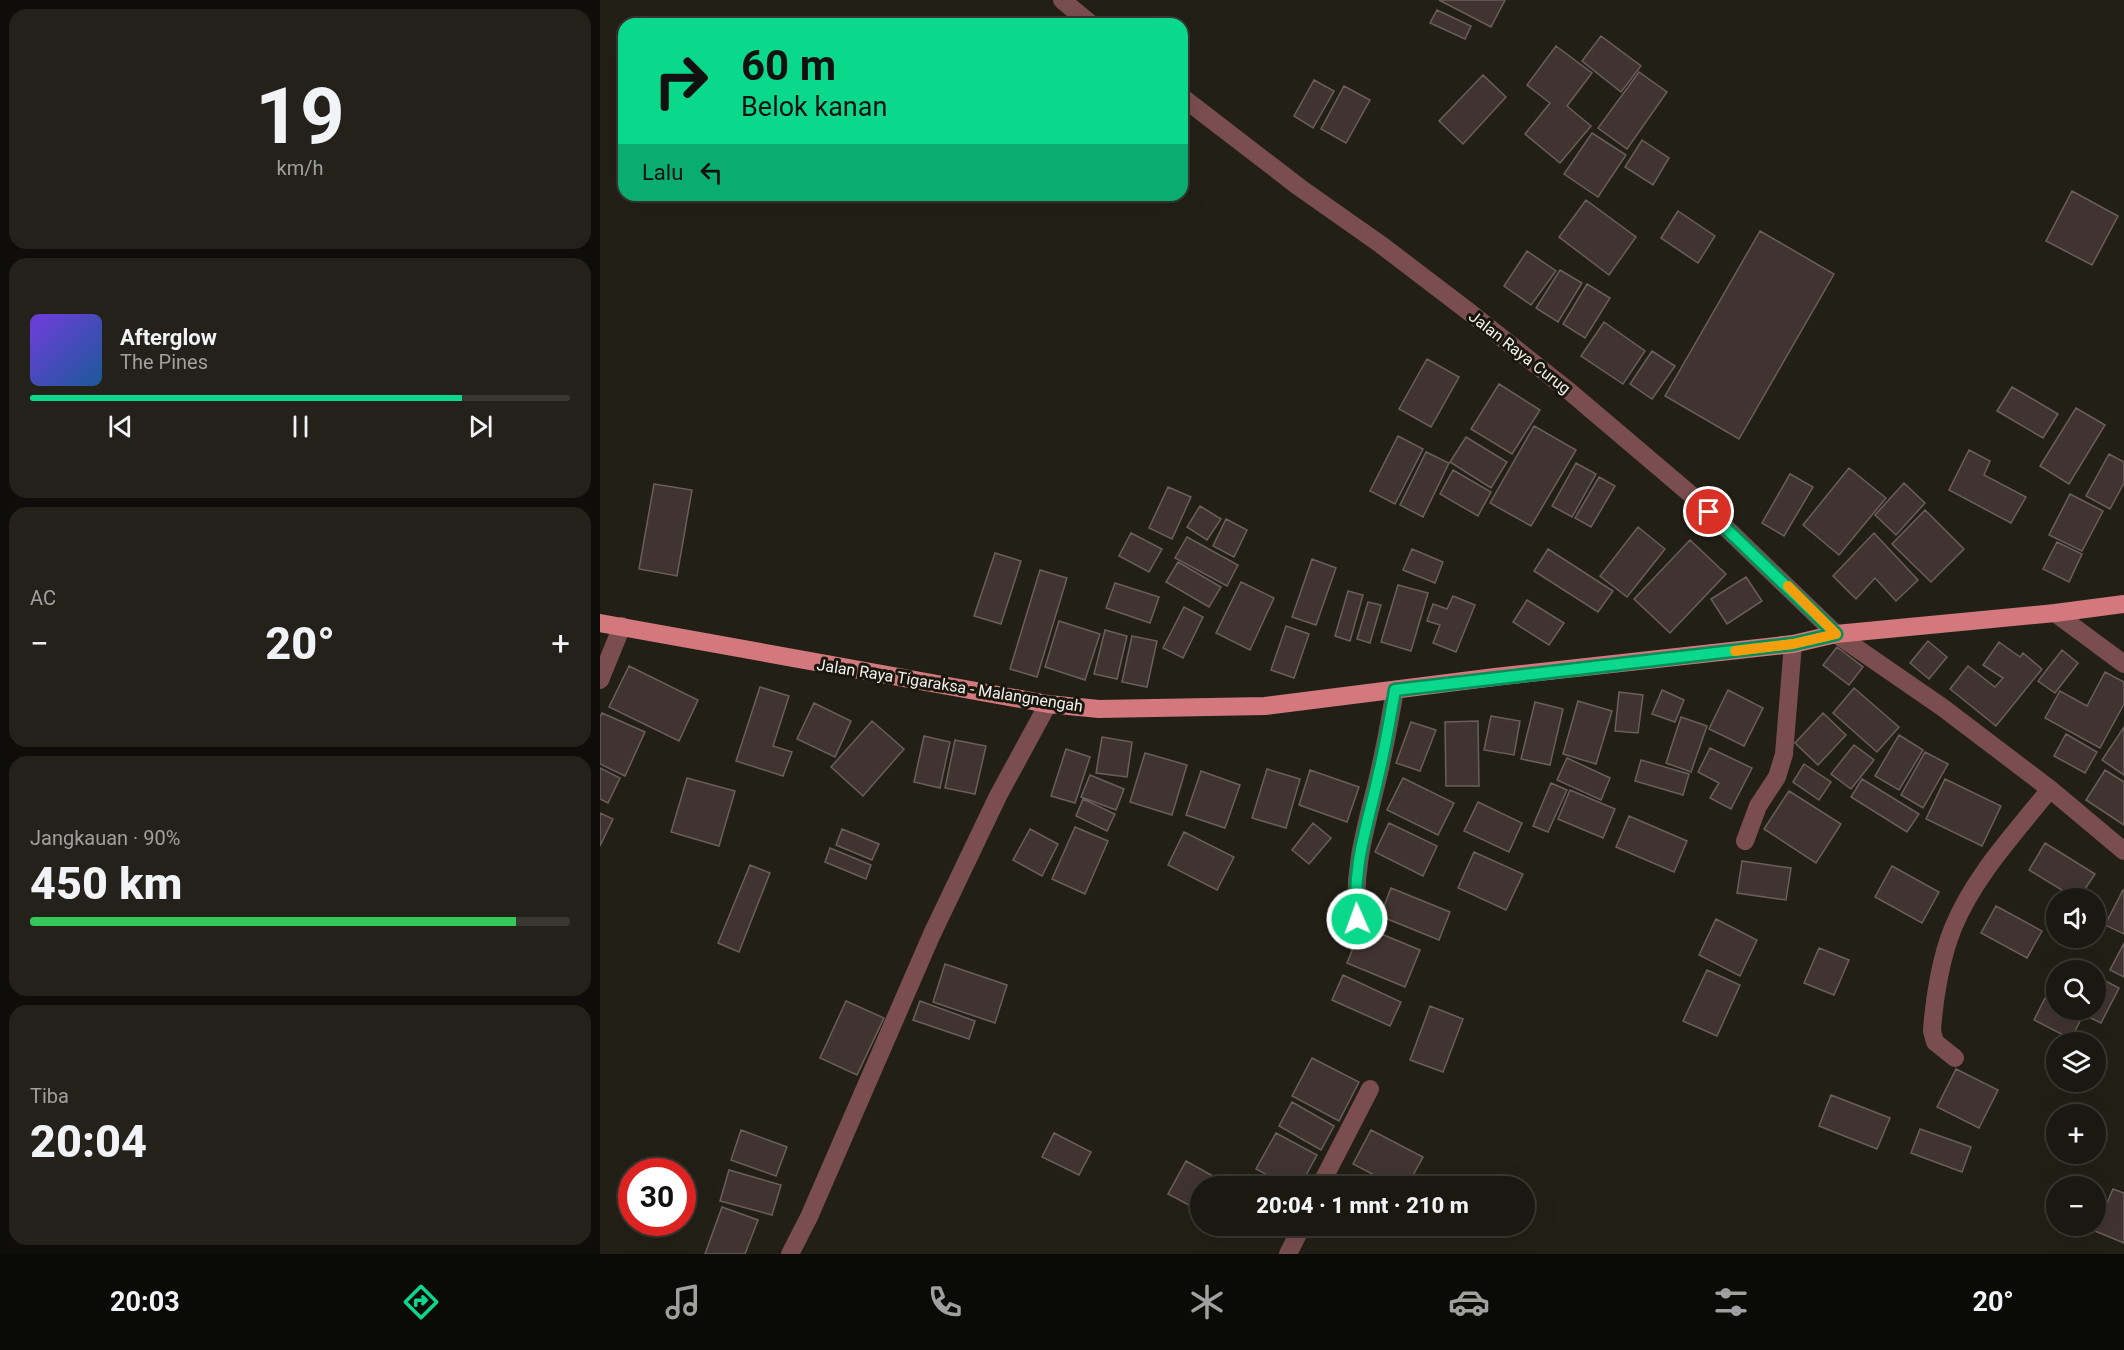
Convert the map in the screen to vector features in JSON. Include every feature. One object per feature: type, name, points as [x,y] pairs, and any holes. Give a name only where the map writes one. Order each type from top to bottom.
[{"type":"main road","name":"Jalan Raya Tigaraksa - Malangnengah","points":[[600,623],[1048,704],[1099,709],[1265,706],[1793,644],[1836,634],[2055,614],[2124,604]]},
{"type":"street","points":[[1062,0],[1084,18]]},
{"type":"street","name":"Jalan Raya Curug","points":[[1188,102],[1459,305],[1569,391],[1695,498],[1836,634],[1942,707],[2050,789],[2124,851]]},
{"type":"street","points":[[2055,614],[2124,664]]},
{"type":"street","points":[[600,680],[622,626]]},
{"type":"street","points":[[1745,841],[1758,806],[1777,777],[1784,754],[1793,644]]},
{"type":"street","points":[[1357,919],[1355,882],[1359,855],[1379,774],[1395,690]]},
{"type":"street","points":[[790,1254],[814,1206],[932,934],[998,796],[1048,704]]},
{"type":"street","points":[[1955,1058],[1935,1042],[1932,1031],[1945,952],[1953,928],[1973,888],[2050,789]]},
{"type":"street","points":[[1325,1176],[1370,1089]]},
{"type":"street","points":[[1288,1254],[1297,1236]]},
{"type":"building","points":[[1439,0],[1505,0],[1491,27]]},
{"type":"building","points":[[1437,10],[1471,26],[1465,39],[1430,23]]},
{"type":"building","points":[[1601,36],[1641,66],[1621,92],[1582,61]]},
{"type":"building","points":[[1556,46],[1592,73],[1567,106],[1591,126],[1560,163],[1525,134],[1550,103],[1527,85]]},
{"type":"building","points":[[1639,72],[1667,92],[1627,149],[1598,128]]},
{"type":"building","points":[[1483,75],[1506,97],[1463,144],[1439,121]]},
{"type":"building","points":[[1314,80],[1334,91],[1313,128],[1294,116]]},
{"type":"building","points":[[1344,86],[1370,100],[1346,143],[1321,129]]},
{"type":"building","points":[[1592,133],[1626,155],[1598,197],[1564,174]]},
{"type":"building","points":[[1642,140],[1669,158],[1653,185],[1625,167]]},
{"type":"building","points":[[2072,191],[2118,216],[2092,265],[2046,241]]},
{"type":"building","points":[[1586,200],[1636,237],[1609,275],[1559,237]]},
{"type":"building","points":[[1678,211],[1715,236],[1698,263],[1661,238]]},
{"type":"building","points":[[1760,231],[1834,274],[1739,439],[1665,396]]},
{"type":"building","points":[[1527,251],[1556,271],[1531,305],[1504,286]]},
{"type":"building","points":[[1560,270],[1582,283],[1558,322],[1536,308]]},
{"type":"building","points":[[1587,284],[1610,298],[1585,338],[1563,324]]},
{"type":"building","points":[[1604,322],[1645,351],[1623,384],[1581,356]]},
{"type":"building","points":[[1652,351],[1675,366],[1652,399],[1630,384]]},
{"type":"building","points":[[1427,359],[1459,377],[1431,427],[1399,409]]},
{"type":"building","points":[[1499,384],[1540,410],[1512,454],[1471,429]]},
{"type":"building","points":[[2012,387],[2058,414],[2043,438],[1997,411]]},
{"type":"building","points":[[2076,408],[2105,425],[2069,484],[2040,466]]},
{"type":"building","points":[[1534,426],[1576,450],[1531,526],[1490,503]]},
{"type":"building","points":[[1398,436],[1423,449],[1395,504],[1370,491]]},
{"type":"building","points":[[1466,437],[1507,462],[1491,488],[1450,462]]},
{"type":"building","points":[[1969,450],[1990,461],[1984,475],[2026,497],[2011,523],[1949,490]]},
{"type":"building","points":[[1426,452],[1449,463],[1423,517],[1400,505]]},
{"type":"building","points":[[2109,454],[2124,462],[2124,483],[2110,509],[2086,496]]},
{"type":"building","points":[[1576,463],[1596,474],[1572,517],[1552,506]]},
{"type":"building","points":[[1849,468],[1886,498],[1839,555],[1803,525]]},
{"type":"building","points":[[1453,470],[1491,492],[1478,516],[1440,494]]},
{"type":"building","points":[[1790,474],[1813,487],[1784,536],[1762,523]]},
{"type":"building","points":[[1599,477],[1615,486],[1591,527],[1575,518]]},
{"type":"building","points":[[1904,483],[1925,503],[1896,535],[1875,515]]},
{"type":"building","points":[[654,484],[692,490],[677,576],[639,569]]},
{"type":"building","points":[[1168,487],[1191,497],[1172,539],[1149,528]]},
{"type":"building","points":[[2070,494],[2103,511],[2082,551],[2049,535]]},
{"type":"building","points":[[1200,506],[1221,519],[1207,540],[1187,527]]},
{"type":"building","points":[[1925,510],[1964,549],[1931,582],[1892,544]]},
{"type":"building","points":[[1226,519],[1247,530],[1234,557],[1213,546]]},
{"type":"building","points":[[1638,527],[1665,549],[1627,597],[1600,576]]},
{"type":"building","points":[[1131,533],[1162,549],[1149,572],[1119,556]]},
{"type":"building","points":[[1874,533],[1918,580],[1896,601],[1875,578],[1856,599],[1833,576]]},
{"type":"building","points":[[1187,537],[1238,565],[1227,586],[1175,558]]},
{"type":"building","points":[[1690,540],[1726,574],[1670,633],[1634,599]]},
{"type":"building","points":[[2057,542],[2082,554],[2069,582],[2043,569]]},
{"type":"building","points":[[1412,549],[1443,562],[1435,583],[1403,570]]},
{"type":"building","points":[[1548,549],[1613,591],[1598,612],[1534,571]]},
{"type":"building","points":[[995,553],[1021,561],[1001,624],[974,616]]},
{"type":"building","points":[[1312,559],[1336,568],[1316,625],[1292,617]]},
{"type":"building","points":[[1178,562],[1221,587],[1209,607],[1166,582]]},
{"type":"building","points":[[1040,570],[1067,578],[1037,677],[1010,669]]},
{"type":"building","points":[[1746,577],[1762,601],[1727,624],[1711,599]]},
{"type":"building","points":[[1241,582],[1274,598],[1250,650],[1216,633]]},
{"type":"building","points":[[1115,583],[1159,597],[1150,623],[1106,608]]},
{"type":"building","points":[[1398,585],[1428,593],[1411,651],[1381,642]]},
{"type":"building","points":[[1348,591],[1363,595],[1350,641],[1335,636]]},
{"type":"building","points":[[1453,596],[1475,605],[1456,652],[1433,643],[1440,625],[1427,621],[1433,604],[1447,609]]},
{"type":"building","points":[[1527,600],[1564,623],[1549,645],[1513,622]]},
{"type":"building","points":[[1368,602],[1381,605],[1370,643],[1357,639]]},
{"type":"building","points":[[1184,607],[1203,617],[1183,658],[1163,648]]},
{"type":"building","points":[[1059,621],[1100,634],[1085,680],[1045,667]]},
{"type":"building","points":[[1286,626],[1309,634],[1294,678],[1271,670]]},
{"type":"building","points":[[1105,630],[1127,636],[1117,679],[1094,674]]},
{"type":"building","points":[[1132,636],[1157,641],[1147,687],[1122,682]]},
{"type":"building","points":[[1928,641],[1947,657],[1929,679],[1910,663]]},
{"type":"building","points":[[1999,642],[2020,657],[2023,653],[2042,669],[1996,726],[1950,689],[1968,666],[1995,687],[2003,678],[1983,665]]},
{"type":"building","points":[[1837,647],[1863,667],[1849,685],[1823,665]]},
{"type":"building","points":[[2062,650],[2078,663],[2055,693],[2038,681]]},
{"type":"building","points":[[629,666],[698,700],[679,741],[609,707]]},
{"type":"building","points":[[2105,672],[2124,682],[2124,704],[2100,748],[2045,718],[2060,691],[2087,706]]},
{"type":"building","points":[[760,687],[789,696],[773,746],[792,752],[783,776],[736,761]]},
{"type":"building","points":[[1854,688],[1899,727],[1877,752],[1833,713]]},
{"type":"building","points":[[1662,690],[1684,700],[1675,722],[1652,714]]},
{"type":"building","points":[[1728,690],[1763,708],[1744,746],[1709,729]]},
{"type":"building","points":[[1619,692],[1643,695],[1638,733],[1615,731]]},
{"type":"building","points":[[1578,701],[1612,711],[1596,764],[1563,754]]},
{"type":"building","points":[[1535,702],[1563,709],[1550,765],[1521,759]]},
{"type":"building","points":[[814,703],[851,721],[835,757],[797,739]]},
{"type":"building","points":[[602,713],[645,732],[625,776],[600,764],[600,717]]},
{"type":"building","points":[[1823,713],[1846,735],[1818,765],[1795,743]]},
{"type":"building","points":[[1491,716],[1520,721],[1514,755],[1484,750]]},
{"type":"building","points":[[1681,717],[1707,726],[1691,772],[1666,763]]},
{"type":"building","points":[[872,721],[904,749],[863,796],[831,767]]},
{"type":"building","points":[[1478,721],[1479,786],[1446,786],[1445,722]]},
{"type":"building","points":[[1411,722],[1436,730],[1420,771],[1396,763]]},
{"type":"building","points":[[2124,727],[2124,775],[2102,760]]},
{"type":"building","points":[[2066,734],[2097,752],[2085,773],[2054,756]]},
{"type":"building","points":[[1899,735],[1923,750],[1899,790],[1875,776]]},
{"type":"building","points":[[924,736],[950,742],[940,788],[914,782]]},
{"type":"building","points":[[1102,737],[1132,742],[1127,777],[1096,773]]},
{"type":"building","points":[[955,740],[986,746],[975,794],[945,788]]},
{"type":"building","points":[[1854,745],[1874,760],[1851,789],[1831,774]]},
{"type":"building","points":[[1710,748],[1752,768],[1731,809],[1710,798],[1719,783],[1698,772]]},
{"type":"building","points":[[1066,749],[1090,757],[1075,803],[1051,796]]},
{"type":"building","points":[[1925,752],[1948,764],[1923,808],[1901,795]]},
{"type":"building","points":[[1145,753],[1187,765],[1172,815],[1130,802]]},
{"type":"building","points":[[1567,758],[1610,778],[1601,800],[1557,780]]},
{"type":"building","points":[[1641,760],[1689,774],[1683,795],[1635,781]]},
{"type":"building","points":[[1804,764],[1831,782],[1819,800],[1793,782]]},
{"type":"building","points":[[600,768],[620,778],[608,803],[600,799]]},
{"type":"building","points":[[1267,769],[1300,779],[1286,828],[1252,818]]},
{"type":"building","points":[[1310,770],[1359,787],[1347,822],[1299,805]]},
{"type":"building","points":[[2105,770],[2124,782],[2124,825],[2086,800]]},
{"type":"building","points":[[1201,771],[1240,785],[1225,828],[1186,815]]},
{"type":"building","points":[[1090,775],[1124,789],[1116,810],[1081,797]]},
{"type":"building","points":[[687,778],[735,791],[719,846],[671,832]]},
{"type":"building","points":[[1403,778],[1454,803],[1438,835],[1387,810]]},
{"type":"building","points":[[1862,779],[1919,814],[1907,832],[1851,797]]},
{"type":"building","points":[[1945,779],[2001,806],[1982,846],[1926,819]]},
{"type":"building","points":[[1551,783],[1567,790],[1548,832],[1533,826]]},
{"type":"building","points":[[1570,790],[1615,809],[1603,838],[1558,819]]},
{"type":"building","points":[[1789,791],[1841,824],[1816,863],[1764,829]]},
{"type":"building","points":[[1083,799],[1115,814],[1107,831],[1076,816]]},
{"type":"building","points":[[1478,802],[1522,823],[1509,852],[1464,831]]},
{"type":"building","points":[[600,813],[613,819],[600,846]]},
{"type":"building","points":[[1629,816],[1687,841],[1674,872],[1616,847]]},
{"type":"building","points":[[1313,823],[1331,838],[1309,864],[1292,850]]},
{"type":"building","points":[[1389,823],[1437,846],[1423,876],[1375,852]]},
{"type":"building","points":[[1075,827],[1108,841],[1085,894],[1052,879]]},
{"type":"building","points":[[842,829],[879,844],[872,860],[836,845]]},
{"type":"building","points":[[1030,829],[1058,844],[1042,876],[1013,860]]},
{"type":"building","points":[[1184,832],[1234,857],[1217,890],[1168,865]]},
{"type":"building","points":[[2045,843],[2095,874],[2086,888],[2059,888],[2029,870]]},
{"type":"building","points":[[830,848],[871,865],[866,879],[825,862]]},
{"type":"building","points":[[1474,852],[1523,874],[1506,910],[1458,888]]},
{"type":"building","points":[[1742,861],[1791,868],[1786,900],[1737,893]]},
{"type":"building","points":[[750,865],[770,873],[739,952],[718,943]]},
{"type":"building","points":[[1892,866],[1939,892],[1922,923],[1875,897]]},
{"type":"building","points":[[1391,888],[1450,912],[1439,940],[1380,916]]},
{"type":"building","points":[[2124,890],[2124,934],[2106,925]]},
{"type":"building","points":[[1996,906],[2042,931],[2027,958],[1981,933]]},
{"type":"building","points":[[1716,919],[1757,940],[1740,976],[1699,955]]},
{"type":"building","points":[[1362,926],[1420,950],[1405,987],[1347,963]]},
{"type":"building","points":[[2124,943],[2124,977],[2110,970]]},
{"type":"building","points":[[1819,948],[1849,960],[1834,995],[1804,983]]},
{"type":"building","points":[[945,964],[1007,985],[995,1023],[933,1002]]},
{"type":"building","points":[[1707,970],[1740,985],[1717,1036],[1683,1021]]},
{"type":"building","points":[[1343,975],[1401,1002],[1390,1026],[1332,1000]]},
{"type":"building","points":[[2106,981],[2119,988],[2106,1013]]},
{"type":"building","points":[[2045,998],[2046,1020],[2080,1020],[2074,1032],[2057,1032],[2034,1020]]},
{"type":"building","points":[[846,1001],[884,1018],[857,1075],[820,1058]]},
{"type":"building","points":[[920,1001],[975,1021],[969,1039],[913,1020]]},
{"type":"building","points":[[1430,1006],[1463,1019],[1443,1072],[1410,1060]]},
{"type":"building","points":[[1312,1058],[1359,1082],[1339,1121],[1292,1096]]},
{"type":"building","points":[[1956,1069],[1998,1090],[1979,1128],[1937,1107]]},
{"type":"building","points":[[1831,1095],[1890,1118],[1877,1149],[1819,1126]]},
{"type":"building","points":[[1292,1102],[1334,1126],[1321,1150],[1279,1126]]},
{"type":"building","points":[[1920,1129],[1971,1147],[1962,1172],[1911,1153]]},
{"type":"building","points":[[741,1130],[787,1147],[776,1176],[731,1160]]},
{"type":"building","points":[[1371,1130],[1423,1157],[1413,1176],[1376,1176],[1353,1164]]},
{"type":"building","points":[[1054,1133],[1091,1152],[1079,1175],[1042,1157]]},
{"type":"building","points":[[1276,1133],[1317,1155],[1305,1176],[1269,1176],[1256,1169]]},
{"type":"building","points":[[1186,1161],[1213,1176],[1190,1176],[1190,1206],[1168,1194]]},
{"type":"building","points":[[729,1170],[781,1185],[772,1215],[720,1201]]},
{"type":"building","points":[[2113,1189],[2124,1193],[2124,1243],[2106,1236],[2106,1205]]},
{"type":"building","points":[[722,1207],[758,1220],[745,1254],[705,1254]]},
{"type":"slow traffic","points":[[1735,651],[1793,644],[1836,634],[1788,586]]},
{"type":"route","points":[[1357,919],[1355,882],[1359,855],[1379,774],[1395,690],[1793,644],[1836,634],[1709,512]]}]
